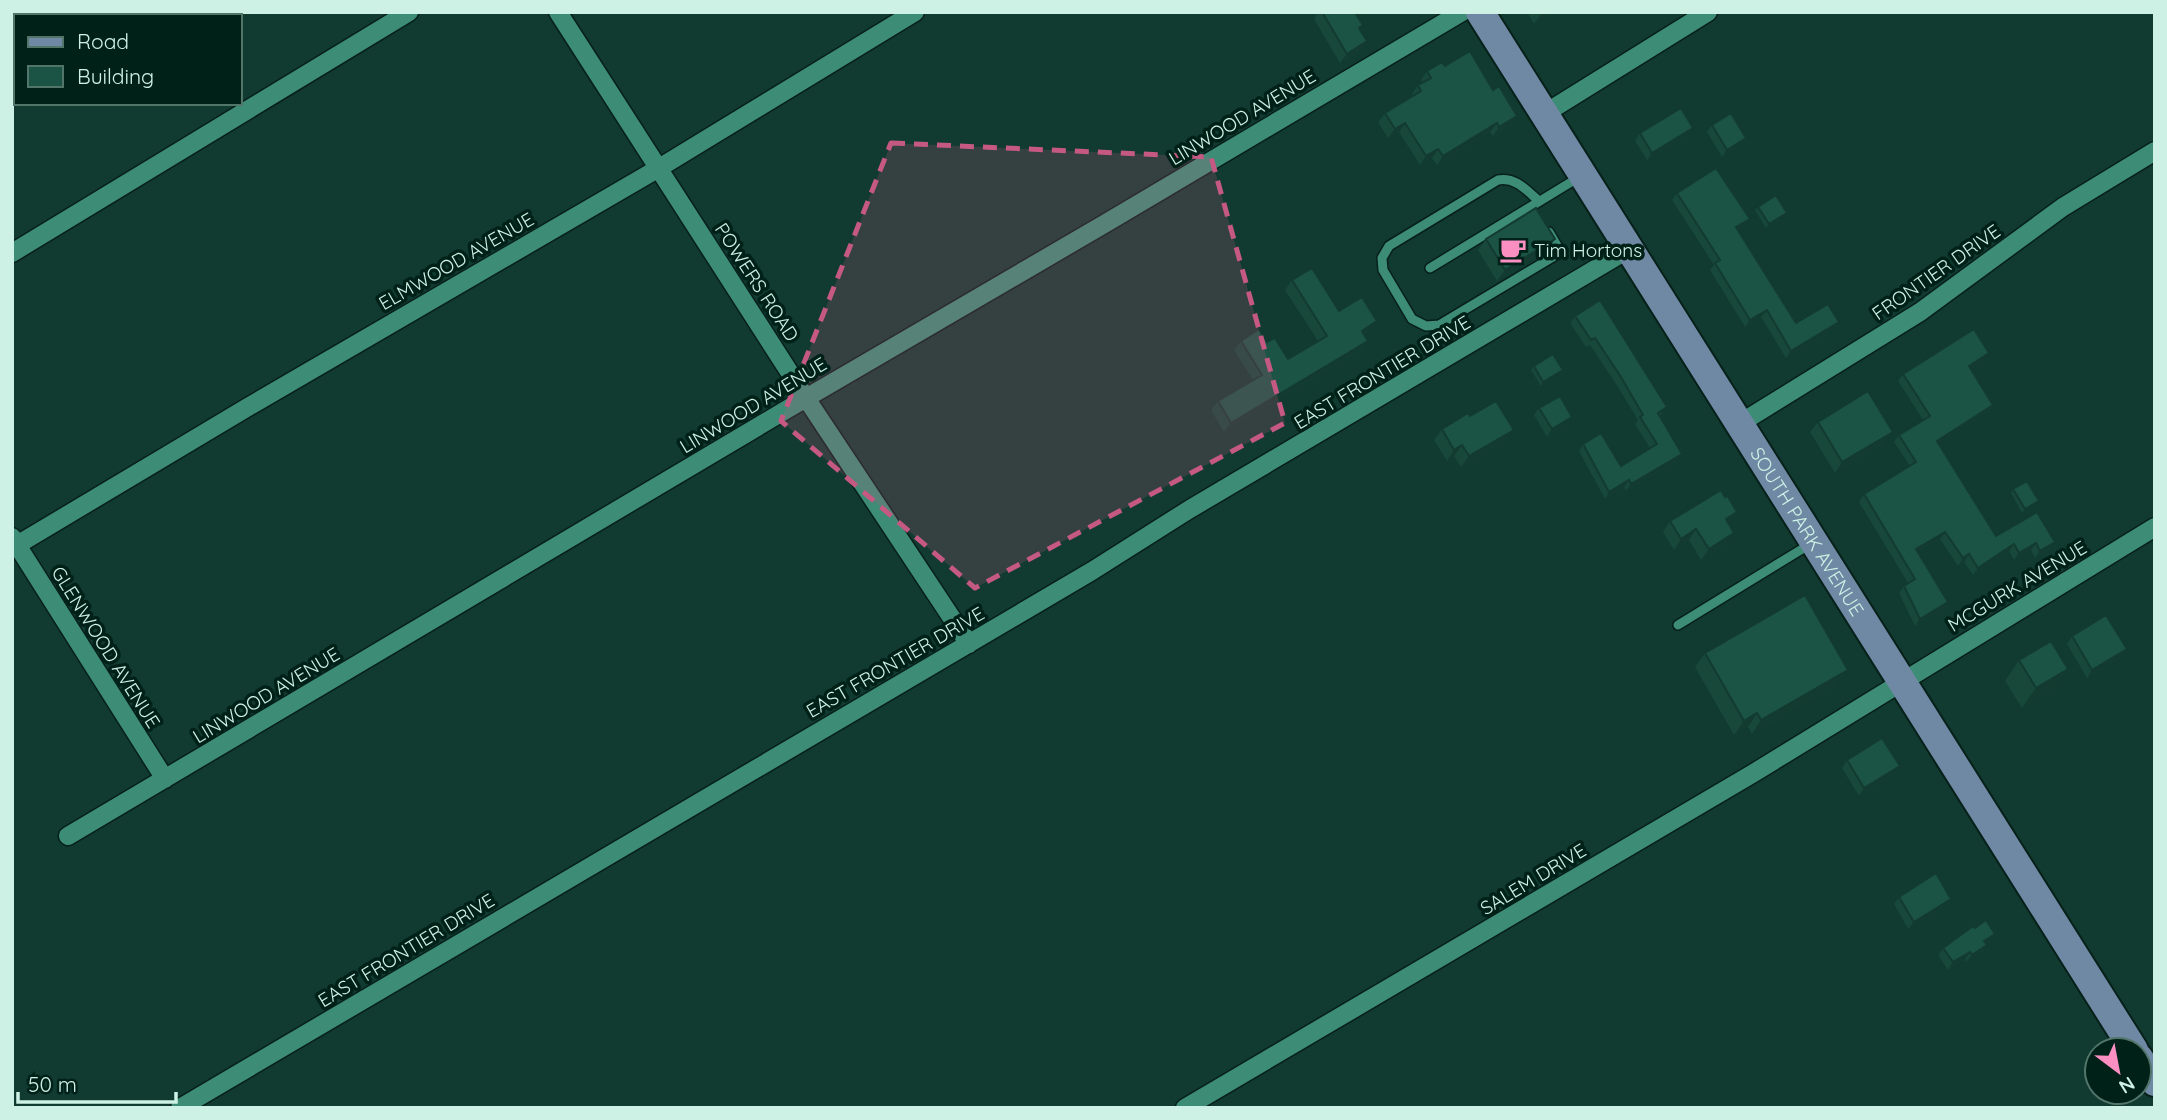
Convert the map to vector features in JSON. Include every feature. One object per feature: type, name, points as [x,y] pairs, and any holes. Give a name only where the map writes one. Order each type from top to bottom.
[{"type":"main road","name":"SOUTH PARK AVENUE","points":[[1480,12],[2125,1036]]},
{"type":"street","points":[[12,253],[409,12]]},
{"type":"street","name":"POWERS ROAD","points":[[558,12],[806,398],[969,643]]},
{"type":"street","name":"ELMWOOD AVENUE","points":[[15,541],[659,168],[915,12]]},
{"type":"street","name":"LINWOOD AVENUE","points":[[68,836],[1462,12]]},
{"type":"street","points":[[1544,114],[1708,12]]},
{"type":"street","name":"FRONTIER DRIVE","points":[[1739,424],[1920,312],[2063,207],[2155,151]]},
{"type":"street","name":"EAST FRONTIER DRIVE","points":[[180,1108],[969,643],[1629,249]]},
{"type":"street","name":"MCGURK AVENUE","points":[[1900,681],[2155,527]]},
{"type":"street","name":"GLENWOOD AVENUE","points":[[15,541],[165,779]]},
{"type":"street","name":"SALEM DRIVE","points":[[1185,1108],[1741,781],[1900,681]]},
{"type":"lane","points":[[1430,268],[1583,175]]},
{"type":"lane","points":[[1539,216],[1535,203],[1522,186],[1508,178],[1498,180],[1389,246],[1382,258],[1383,270],[1412,319],[1426,326],[1439,325],[1553,257],[1558,247],[1545,226]]},
{"type":"lane","points":[[1678,625],[1813,542]]},
{"type":"highlighted area","points":[[891,143],[1211,157],[1285,423],[975,588],[781,421]]},
{"type":"building","points":[[1322,12],[1359,12],[1356,14],[1363,25],[1359,28],[1367,41],[1347,54]]},
{"type":"building","points":[[1470,51],[1493,90],[1499,86],[1517,116],[1499,127],[1497,123],[1443,156],[1438,149],[1426,156],[1405,123],[1395,129],[1385,113],[1421,91],[1418,85],[1431,78],[1427,71],[1442,62],[1445,66]]},
{"type":"building","points":[[1681,108],[1693,128],[1652,153],[1640,133]]},
{"type":"building","points":[[1731,113],[1746,138],[1727,150],[1712,125]]},
{"type":"building","points":[[1716,168],[1750,219],[1736,227],[1796,323],[1828,304],[1839,322],[1791,351],[1767,310],[1750,320],[1715,263],[1720,260],[1677,193]]},
{"type":"building","points":[[1776,195],[1787,213],[1769,224],[1758,207]]},
{"type":"building","name":"Tim Hortons","points":[[1536,208],[1555,239],[1505,270],[1486,239]]},
{"type":"building","points":[[1312,268],[1339,311],[1362,297],[1377,321],[1362,331],[1368,341],[1231,423],[1218,401],[1262,375],[1241,341],[1259,329],[1267,342],[1275,338],[1288,359],[1327,336],[1292,280]]},
{"type":"building","points":[[1600,300],[1667,407],[1658,413],[1682,454],[1631,484],[1629,480],[1609,492],[1583,444],[1601,433],[1621,466],[1657,444],[1640,417],[1643,415],[1621,377],[1595,338],[1591,340],[1575,316]]},
{"type":"building","points":[[1974,329],[1989,353],[1969,366],[1993,405],[1937,441],[1996,536],[2037,512],[2055,542],[2040,551],[2036,543],[2019,553],[2014,544],[1978,568],[1969,554],[1963,558],[1945,532],[1916,549],[1948,602],[1920,619],[1904,586],[1915,579],[1864,494],[1916,462],[1899,435],[1930,416],[1903,374]]},
{"type":"building","points":[[1553,354],[1563,370],[1543,382],[1534,366]]},
{"type":"building","points":[[1868,391],[1893,432],[1842,462],[1818,422]]},
{"type":"building","points":[[1560,396],[1572,417],[1552,429],[1539,408]]},
{"type":"building","points":[[1496,401],[1514,430],[1469,456],[1462,445],[1454,450],[1442,429],[1468,413],[1470,416]]},
{"type":"building","points":[[2027,481],[2039,501],[2025,509],[2013,489]]},
{"type":"building","points":[[1721,490],[1737,512],[1726,519],[1734,533],[1709,549],[1696,529],[1681,539],[1670,521]]},
{"type":"building","points":[[1805,595],[1848,670],[1761,720],[1757,713],[1744,721],[1705,653]]},
{"type":"building","points":[[2106,615],[2127,649],[2092,670],[2072,636]]},
{"type":"building","points":[[2051,641],[2068,669],[2036,688],[2019,660]]},
{"type":"building","points":[[1882,738],[1900,766],[1864,788],[1847,760]]},
{"type":"building","points":[[1936,873],[1951,899],[1914,922],[1899,897]]},
{"type":"building","points":[[1986,920],[1995,934],[1984,941],[1987,945],[1972,955],[1970,952],[1953,962],[1943,948]]},
{"type":"place","name":"Tim Hortons","points":[[1513,250]]}]
